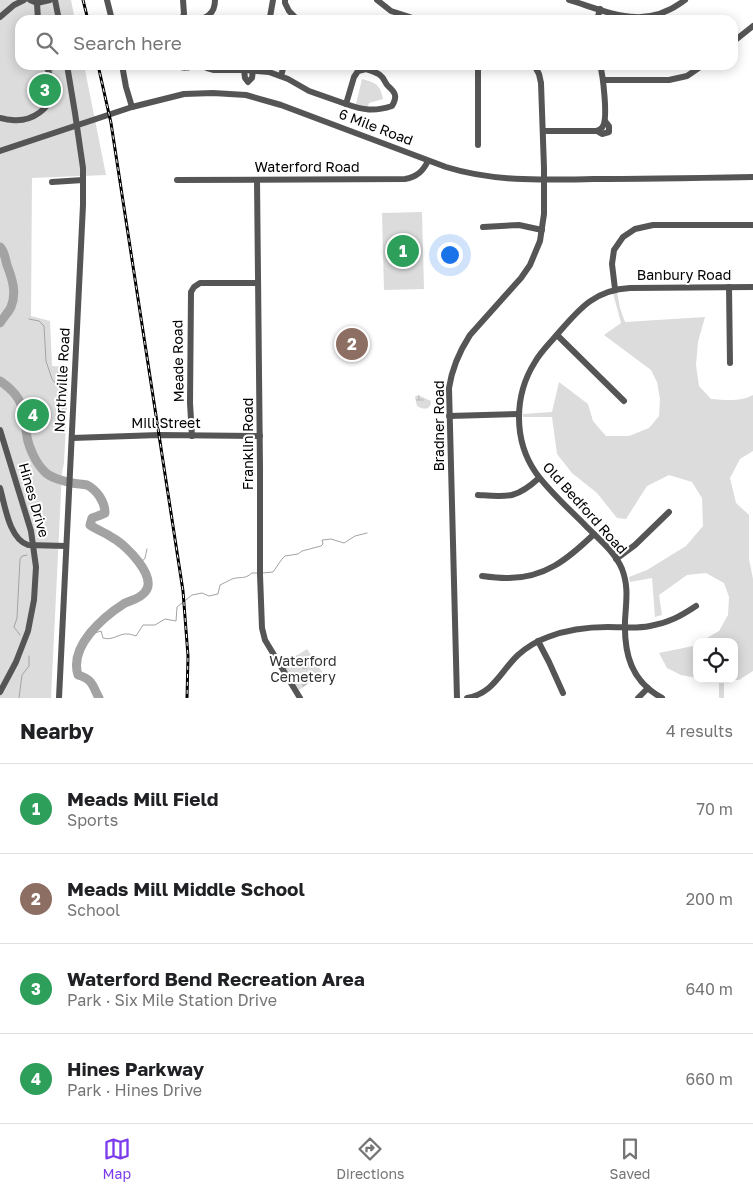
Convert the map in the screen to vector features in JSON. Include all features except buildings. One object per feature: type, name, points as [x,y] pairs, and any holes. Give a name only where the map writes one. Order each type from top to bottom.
[{"type":"street","points":[[0,16],[24,0]]},
{"type":"street","points":[[37,15],[34,2],[50,0]]},
{"type":"street","points":[[55,0],[58,15]]},
{"type":"street","points":[[107,0],[111,15]]},
{"type":"street","points":[[182,15],[183,0]]},
{"type":"street","points":[[210,15],[214,9],[215,0]]},
{"type":"street","points":[[270,15],[273,0],[285,1],[293,15]]},
{"type":"street","points":[[377,0],[386,8],[402,15]]},
{"type":"street","points":[[569,0],[620,15]]},
{"type":"street","points":[[657,15],[674,8],[685,0]]},
{"type":"street","points":[[598,15],[600,9]]},
{"type":"street","points":[[738,38],[753,26]]},
{"type":"street","points":[[0,118],[24,119],[36,115],[46,108],[51,97],[52,86],[48,70]]},
{"type":"street","name":"Northville Road","points":[[59,698],[83,180],[83,168],[68,70]]},
{"type":"street","points":[[123,70],[132,107]]},
{"type":"street","points":[[214,70],[269,72],[281,76],[309,91],[364,110],[384,109],[392,106],[395,102],[392,89],[386,85],[381,76],[369,70]]},
{"type":"street","points":[[244,70],[245,78],[248,82]]},
{"type":"street","points":[[246,95],[248,82],[252,78],[253,70]]},
{"type":"street","points":[[281,76],[283,70]]},
{"type":"street","points":[[346,104],[354,77],[358,71],[362,70]]},
{"type":"street","points":[[478,70],[478,145]]},
{"type":"street","name":"Bradner Road","points":[[457,698],[450,382],[453,366],[470,335],[525,272],[536,252],[544,214],[541,83],[537,70]]},
{"type":"street","points":[[542,131],[597,130],[603,127],[605,121],[604,80],[601,70]]},
{"type":"street","points":[[604,80],[669,80],[686,76],[695,70]]},
{"type":"street","name":"6 Mile Road","points":[[0,151],[132,107],[172,97],[198,93],[229,94],[246,95],[281,105],[428,161],[457,171],[488,177],[543,180],[753,177]]},
{"type":"street","name":"Waterford Road","points":[[177,180],[409,178],[421,172],[428,161]]},
{"type":"street","points":[[52,182],[83,180]]},
{"type":"street","name":"Franklin Road","points":[[258,180],[260,606],[262,633],[300,698]]},
{"type":"street","points":[[483,227],[518,224],[542,230]]},
{"type":"street","points":[[615,289],[612,264],[614,250],[622,237],[635,229],[653,225],[753,225]]},
{"type":"street","name":"Meade Road","points":[[192,436],[190,403],[191,292],[200,283],[258,283]]},
{"type":"street","name":"Banbury Road","points":[[615,289],[753,287]]},
{"type":"street","points":[[729,288],[730,363]]},
{"type":"street","name":"Old Bedford Road","points":[[615,289],[588,302],[539,355],[530,371],[522,393],[519,414],[520,432],[531,465],[539,478],[608,548],[623,572],[627,587],[626,647],[631,664],[638,678],[662,698]]},
{"type":"street","points":[[557,335],[624,400]]},
{"type":"street","points":[[450,416],[519,414]]},
{"type":"street","name":"Hines Drive","points":[[0,430],[26,513],[34,545],[36,567],[30,621],[16,662],[0,692]]},
{"type":"street","name":"Mill Street","points":[[72,438],[159,435],[260,436]]},
{"type":"street","points":[[478,495],[514,495],[528,488],[539,478]]},
{"type":"street","points":[[0,488],[14,534],[23,544],[66,546]]},
{"type":"street","points":[[616,559],[635,545],[669,512]]},
{"type":"street","points":[[482,576],[518,578],[548,570],[570,557],[594,534]]},
{"type":"street","points":[[467,698],[486,691],[517,656],[538,641],[556,634],[581,629],[649,627],[682,615],[696,606]]},
{"type":"street","points":[[538,641],[563,693]]},
{"type":"street","points":[[638,698],[648,688]]},
{"type":"green space","points":[[0,0],[71,0],[74,15],[15,15],[15,70],[85,70],[106,175],[32,178],[31,316],[50,321],[52,366],[69,367],[51,698],[0,698]]},
{"type":"green space","points":[[362,79],[377,85],[383,99],[369,103],[368,107],[356,104]]},
{"type":"green space","points":[[422,212],[424,289],[384,290],[382,213]]},
{"type":"green space","points":[[617,291],[625,322],[705,317],[698,342],[696,365],[699,386],[711,399],[738,400],[753,395],[753,451],[740,459],[730,478],[736,503],[749,515],[749,559],[753,579],[753,671],[739,680],[738,638],[707,638],[719,631],[728,615],[729,597],[724,583],[706,573],[687,575],[659,595],[662,615],[655,617],[652,578],[630,582],[629,577],[647,570],[686,546],[703,526],[702,498],[692,482],[669,475],[647,486],[626,519],[617,518],[597,493],[572,473],[557,454],[552,417],[523,417],[523,414],[552,412],[559,382],[588,404],[593,421],[606,436],[629,436],[649,428],[659,416],[660,399],[657,382],[651,370],[604,335],[621,323],[613,293]]},
{"type":"green space","points":[[418,395],[431,401],[428,408],[424,409],[417,406],[415,397]]},
{"type":"green space","points":[[693,646],[693,677],[681,675],[667,668],[659,653]]},
{"type":"green space","name":"Waterford Cemetery","points":[[307,649],[323,673],[299,690],[282,665]]},
{"type":"green space","points":[[719,683],[724,683],[724,698],[719,698]]},
{"type":"waterway","points":[[0,247],[5,256],[14,291],[11,307],[0,323]]},
{"type":"waterway","points":[[29,319],[39,321],[44,326],[46,361],[52,379],[62,391],[65,400],[64,407],[59,415],[58,425]]},
{"type":"waterway","points":[[0,381],[13,391],[21,404],[29,446],[41,468],[53,477],[87,485],[94,490],[102,501],[105,513],[92,518],[90,525],[125,547],[139,562],[147,578],[148,586],[145,592],[138,598],[125,603],[98,624],[83,643],[78,653],[78,675],[90,681],[99,698]]},
{"type":"waterway","points":[[262,573],[273,572],[285,556],[298,554],[302,551],[321,546],[323,544],[322,540],[331,539],[344,543],[355,536],[367,533]]},
{"type":"waterway","points":[[140,564],[145,558],[147,549]]},
{"type":"waterway","points":[[20,635],[14,627],[17,618],[20,559],[22,556],[27,555]]},
{"type":"waterway","points":[[89,635],[101,631],[103,638],[107,639],[125,634],[136,636],[143,625],[155,625],[165,619],[176,621],[177,607],[192,595],[202,593],[209,596],[218,594],[220,585],[235,578],[258,573]]},
{"type":"waterway","points":[[19,698],[22,675],[29,666],[29,656]]},
{"type":"railway","points":[[83,0],[87,15]]},
{"type":"railway","points":[[99,70],[111,123],[183,591],[188,656],[187,698]]},
{"type":"place","name":"Waterford Bend Recreation Area","points":[[45,90]]},
{"type":"place","name":"Meads Mill Field","points":[[403,251]]},
{"type":"place","name":"Meads Mill Middle School","points":[[352,344]]},
{"type":"place","name":"Hines Parkway","points":[[33,415]]}]
